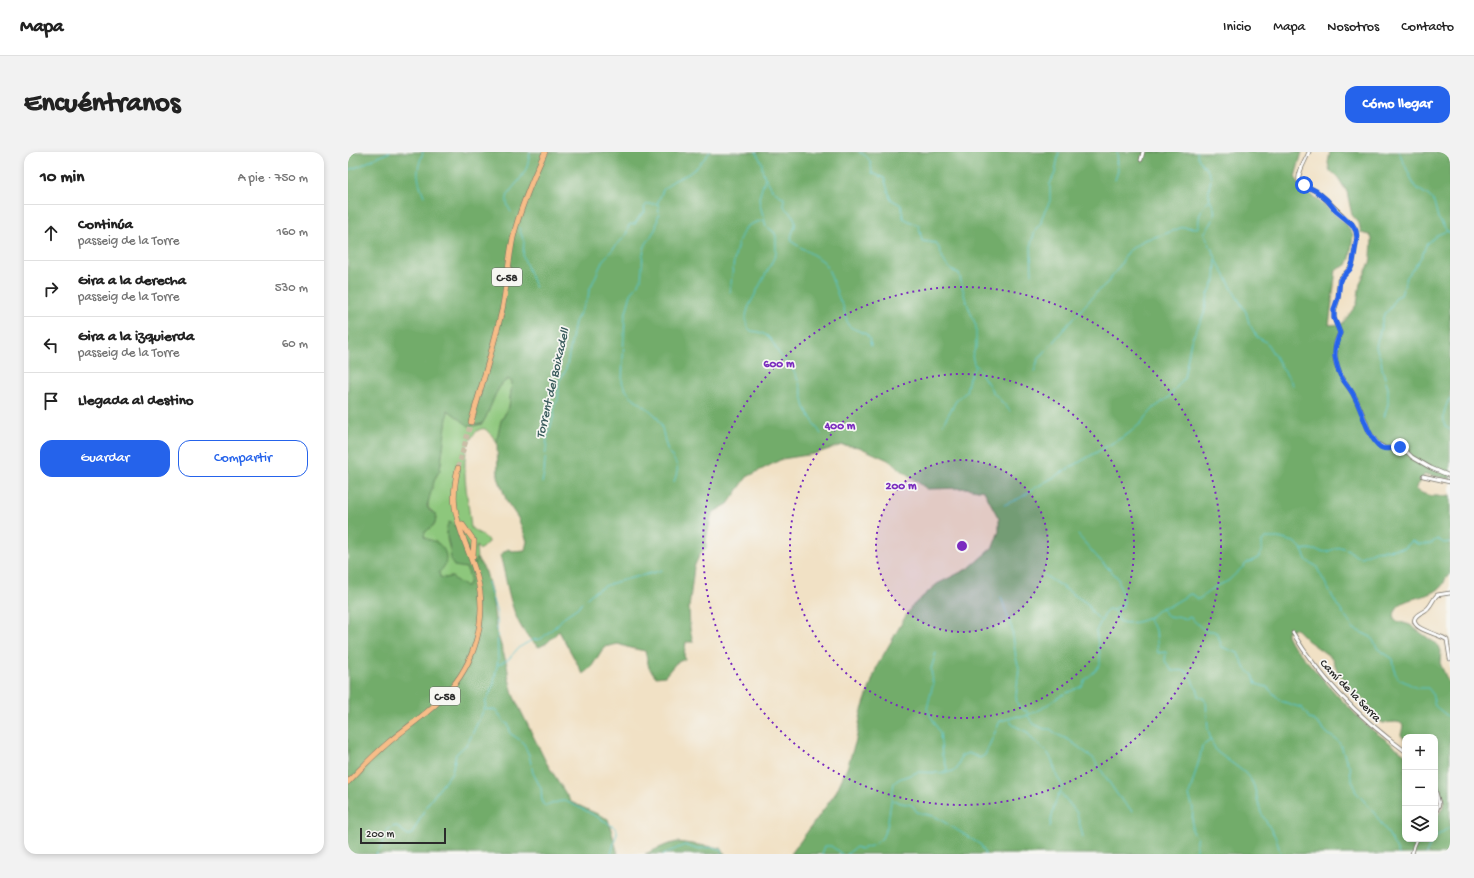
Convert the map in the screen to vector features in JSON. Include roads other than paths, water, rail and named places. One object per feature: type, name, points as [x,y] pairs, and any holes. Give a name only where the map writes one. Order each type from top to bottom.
[{"type":"main road","name":"C-58","points":[[471,422],[499,309],[507,256],[514,225],[524,194],[543,152]]},
{"type":"main road","name":"C-58","points":[[348,782],[389,742],[442,699],[466,667],[476,644],[480,621],[480,589],[455,507],[454,487],[458,468]]},
{"type":"main road","name":"C-58","points":[[348,785],[390,744],[446,697],[455,687],[468,667],[477,644],[480,633],[482,609],[479,575],[473,556],[471,539],[461,523],[457,505],[456,479]]},
{"type":"main road","points":[[461,523],[471,539],[473,565]]},
{"type":"main road","points":[[464,538],[471,539]]},
{"type":"street","points":[[1142,160],[1143,152]]},
{"type":"street","points":[[1308,152],[1305,163],[1299,174],[1299,180],[1320,194],[1352,224],[1355,228],[1357,236],[1353,262],[1351,268],[1340,280],[1338,298],[1334,309],[1334,318],[1340,330],[1336,342],[1335,355],[1338,371],[1355,397],[1369,432],[1379,446],[1388,449],[1403,448],[1412,457],[1450,476]]},
{"type":"street","points":[[1423,476],[1450,482]]},
{"type":"street","points":[[1450,593],[1437,595],[1427,609],[1417,616],[1415,620],[1416,624],[1421,629],[1439,635],[1447,640],[1450,659]]},
{"type":"street","name":"Camí de la Serra","points":[[1293,633],[1316,667],[1364,720],[1402,749]]},
{"type":"street","points":[[1412,854],[1416,842]]},
{"type":"waterway","points":[[348,170],[390,152]]},
{"type":"waterway","points":[[423,152],[418,169],[418,179],[424,196]]},
{"type":"waterway","points":[[511,212],[508,206],[507,197],[525,171],[530,152]]},
{"type":"waterway","name":"Torrent del Boixadell","points":[[542,483],[547,438],[554,415],[554,406],[558,400],[559,381],[565,372],[567,365],[575,322],[588,298],[589,291],[603,260],[626,235],[629,225],[635,224],[640,216],[645,212],[644,208],[647,204],[657,204],[663,190],[673,181],[688,174],[696,168],[710,152]]},
{"type":"waterway","points":[[756,152],[762,163],[765,178],[759,198],[760,205],[766,226],[774,232],[776,236],[776,254],[749,306],[746,322],[751,331],[761,333],[768,337],[797,377],[805,407],[821,434]]},
{"type":"waterway","points":[[859,152],[868,158],[872,173],[884,178],[890,197],[892,200],[901,205],[903,218],[919,226],[922,241],[936,243],[946,265],[953,271],[959,273],[965,298],[976,326],[976,347],[972,356],[975,367],[969,378],[966,392],[956,401],[943,424]]},
{"type":"waterway","points":[[1032,274],[1031,243],[1036,229],[1041,223],[1042,217],[1050,201],[1050,184],[1055,173],[1059,152]]},
{"type":"waterway","points":[[1115,180],[1118,171],[1117,152]]},
{"type":"waterway","points":[[1004,505],[1020,498],[1128,434],[1140,424],[1154,408],[1169,397],[1184,378],[1191,341],[1204,314],[1208,295],[1215,280],[1216,258],[1204,233],[1214,216],[1214,208],[1209,193],[1211,177],[1209,172],[1200,162],[1197,152]]},
{"type":"waterway","points":[[1399,152],[1415,187],[1429,196],[1434,202],[1438,218],[1450,233]]},
{"type":"waterway","points":[[766,178],[773,191],[784,198],[784,206],[795,220],[795,226],[791,236],[792,242],[823,261],[829,271],[843,306],[848,325],[866,334],[869,338],[871,346]]},
{"type":"waterway","points":[[1034,372],[1038,360],[1097,292],[1109,281],[1121,264],[1127,252],[1144,240],[1183,227],[1199,228],[1200,213],[1209,200]]},
{"type":"waterway","points":[[658,204],[659,211],[656,228],[645,246],[643,254],[641,280],[631,294],[625,316],[622,381],[627,392],[652,412],[659,420],[668,451],[677,467],[674,482]]},
{"type":"waterway","points":[[730,292],[733,267],[740,238],[748,226],[763,220]]},
{"type":"waterway","points":[[519,228],[524,242],[523,256],[535,287]]},
{"type":"waterway","points":[[1384,417],[1388,404],[1388,388],[1376,347],[1384,314],[1390,309],[1396,297],[1401,295],[1407,277],[1422,256],[1426,245],[1437,235],[1447,231]]},
{"type":"waterway","points":[[1216,259],[1246,312],[1249,323],[1257,337],[1266,342],[1293,385]]},
{"type":"waterway","points":[[976,365],[993,392],[1010,411]]},
{"type":"waterway","points":[[1450,398],[1445,408],[1444,415],[1445,426],[1450,430]]},
{"type":"waterway","points":[[1078,535],[1118,578],[1124,601],[1122,607],[1117,607],[1113,610]]},
{"type":"waterway","points":[[847,854],[856,847],[861,849],[874,845],[882,838],[887,827],[894,783],[899,779],[918,772],[946,773],[953,771],[957,769],[961,756],[968,753],[980,758],[985,755],[1000,721],[1018,716],[1023,717],[1041,709],[1060,696],[1082,686],[1085,680],[1100,664],[1096,631],[1108,609],[1117,615],[1119,621],[1126,623],[1147,619],[1160,609],[1168,607],[1190,594],[1199,599],[1215,587],[1228,581],[1247,563],[1258,558],[1262,552],[1262,541],[1266,538],[1279,538],[1294,542],[1301,548],[1307,561],[1316,566],[1337,605],[1354,629],[1371,637],[1378,649],[1393,659],[1395,673],[1399,679],[1417,688],[1428,688],[1432,693],[1435,706],[1450,718]]},
{"type":"waterway","points":[[1302,550],[1308,549],[1326,552],[1340,547],[1347,549],[1356,556],[1361,557],[1375,551],[1405,548],[1412,541],[1418,544],[1430,544],[1437,539],[1444,543],[1450,542]]},
{"type":"waterway","points":[[587,598],[602,587],[612,583],[662,570]]},
{"type":"waterway","points":[[1044,575],[1088,604],[1092,612],[1100,620]]},
{"type":"waterway","points":[[485,708],[486,700],[493,687],[498,661],[497,614],[488,582]]},
{"type":"waterway","points":[[1001,597],[1012,629],[1019,668],[1016,696],[1017,704],[1023,710],[1027,711],[1027,713]]},
{"type":"waterway","points":[[498,665],[509,659],[518,648],[532,640],[541,639],[565,616],[582,603]]},
{"type":"waterway","points":[[1161,608],[1168,617],[1174,618],[1177,616],[1186,619],[1190,617],[1205,631],[1213,631],[1217,633],[1222,647],[1238,653],[1244,667],[1253,675],[1256,684],[1267,687],[1281,701],[1302,708],[1310,719],[1315,721],[1328,734],[1338,741],[1350,766],[1351,779],[1355,787],[1355,791],[1373,811],[1389,835],[1399,854]]},
{"type":"waterway","points":[[1148,620],[1156,630],[1158,653],[1166,652],[1165,661],[1172,671],[1185,671],[1190,675],[1198,690],[1198,696],[1206,702],[1208,729],[1211,740],[1202,746],[1189,795],[1193,808],[1192,830],[1197,837],[1196,854]]},
{"type":"waterway","points":[[936,653],[931,669],[933,684],[927,709],[940,733],[942,755],[947,768],[947,770],[943,772]]},
{"type":"waterway","points":[[376,854],[382,847],[384,835],[390,828],[396,826],[408,835],[412,834],[427,805],[452,772],[456,754],[468,743],[484,709],[496,710],[504,722],[508,724],[511,734],[523,742],[529,755],[533,773],[541,788],[542,803],[546,806],[564,801],[568,802],[612,825],[616,829],[617,833],[611,854]]},
{"type":"waterway","points":[[1027,715],[1034,724],[1044,729],[1050,729],[1069,740],[1093,758],[1119,797],[1132,811]]},
{"type":"waterway","points":[[1009,718],[1013,725],[1027,732],[1031,738],[1047,752],[1052,760],[1057,777],[1063,786],[1060,792],[1077,813],[1083,837]]},
{"type":"waterway","points":[[1211,741],[1217,752],[1244,772],[1251,780],[1261,813],[1276,838],[1280,852]]},
{"type":"waterway","points":[[1050,827],[1054,806],[1059,793]]},
{"type":"waterway","points":[[893,801],[895,800],[897,802],[912,805],[917,812],[936,817],[981,845],[985,854]]},
{"type":"waterway","points":[[1438,835],[1450,827]]},
{"type":"waterway","points":[[1426,854],[1432,842]]},
{"type":"waterway","points":[[663,854],[685,845],[696,849],[713,847],[722,850],[722,854]]},
{"type":"waterway","points":[[822,854],[825,846],[831,846],[842,854]]},
{"type":"tunnel","points":[[458,468],[471,422]]}]
